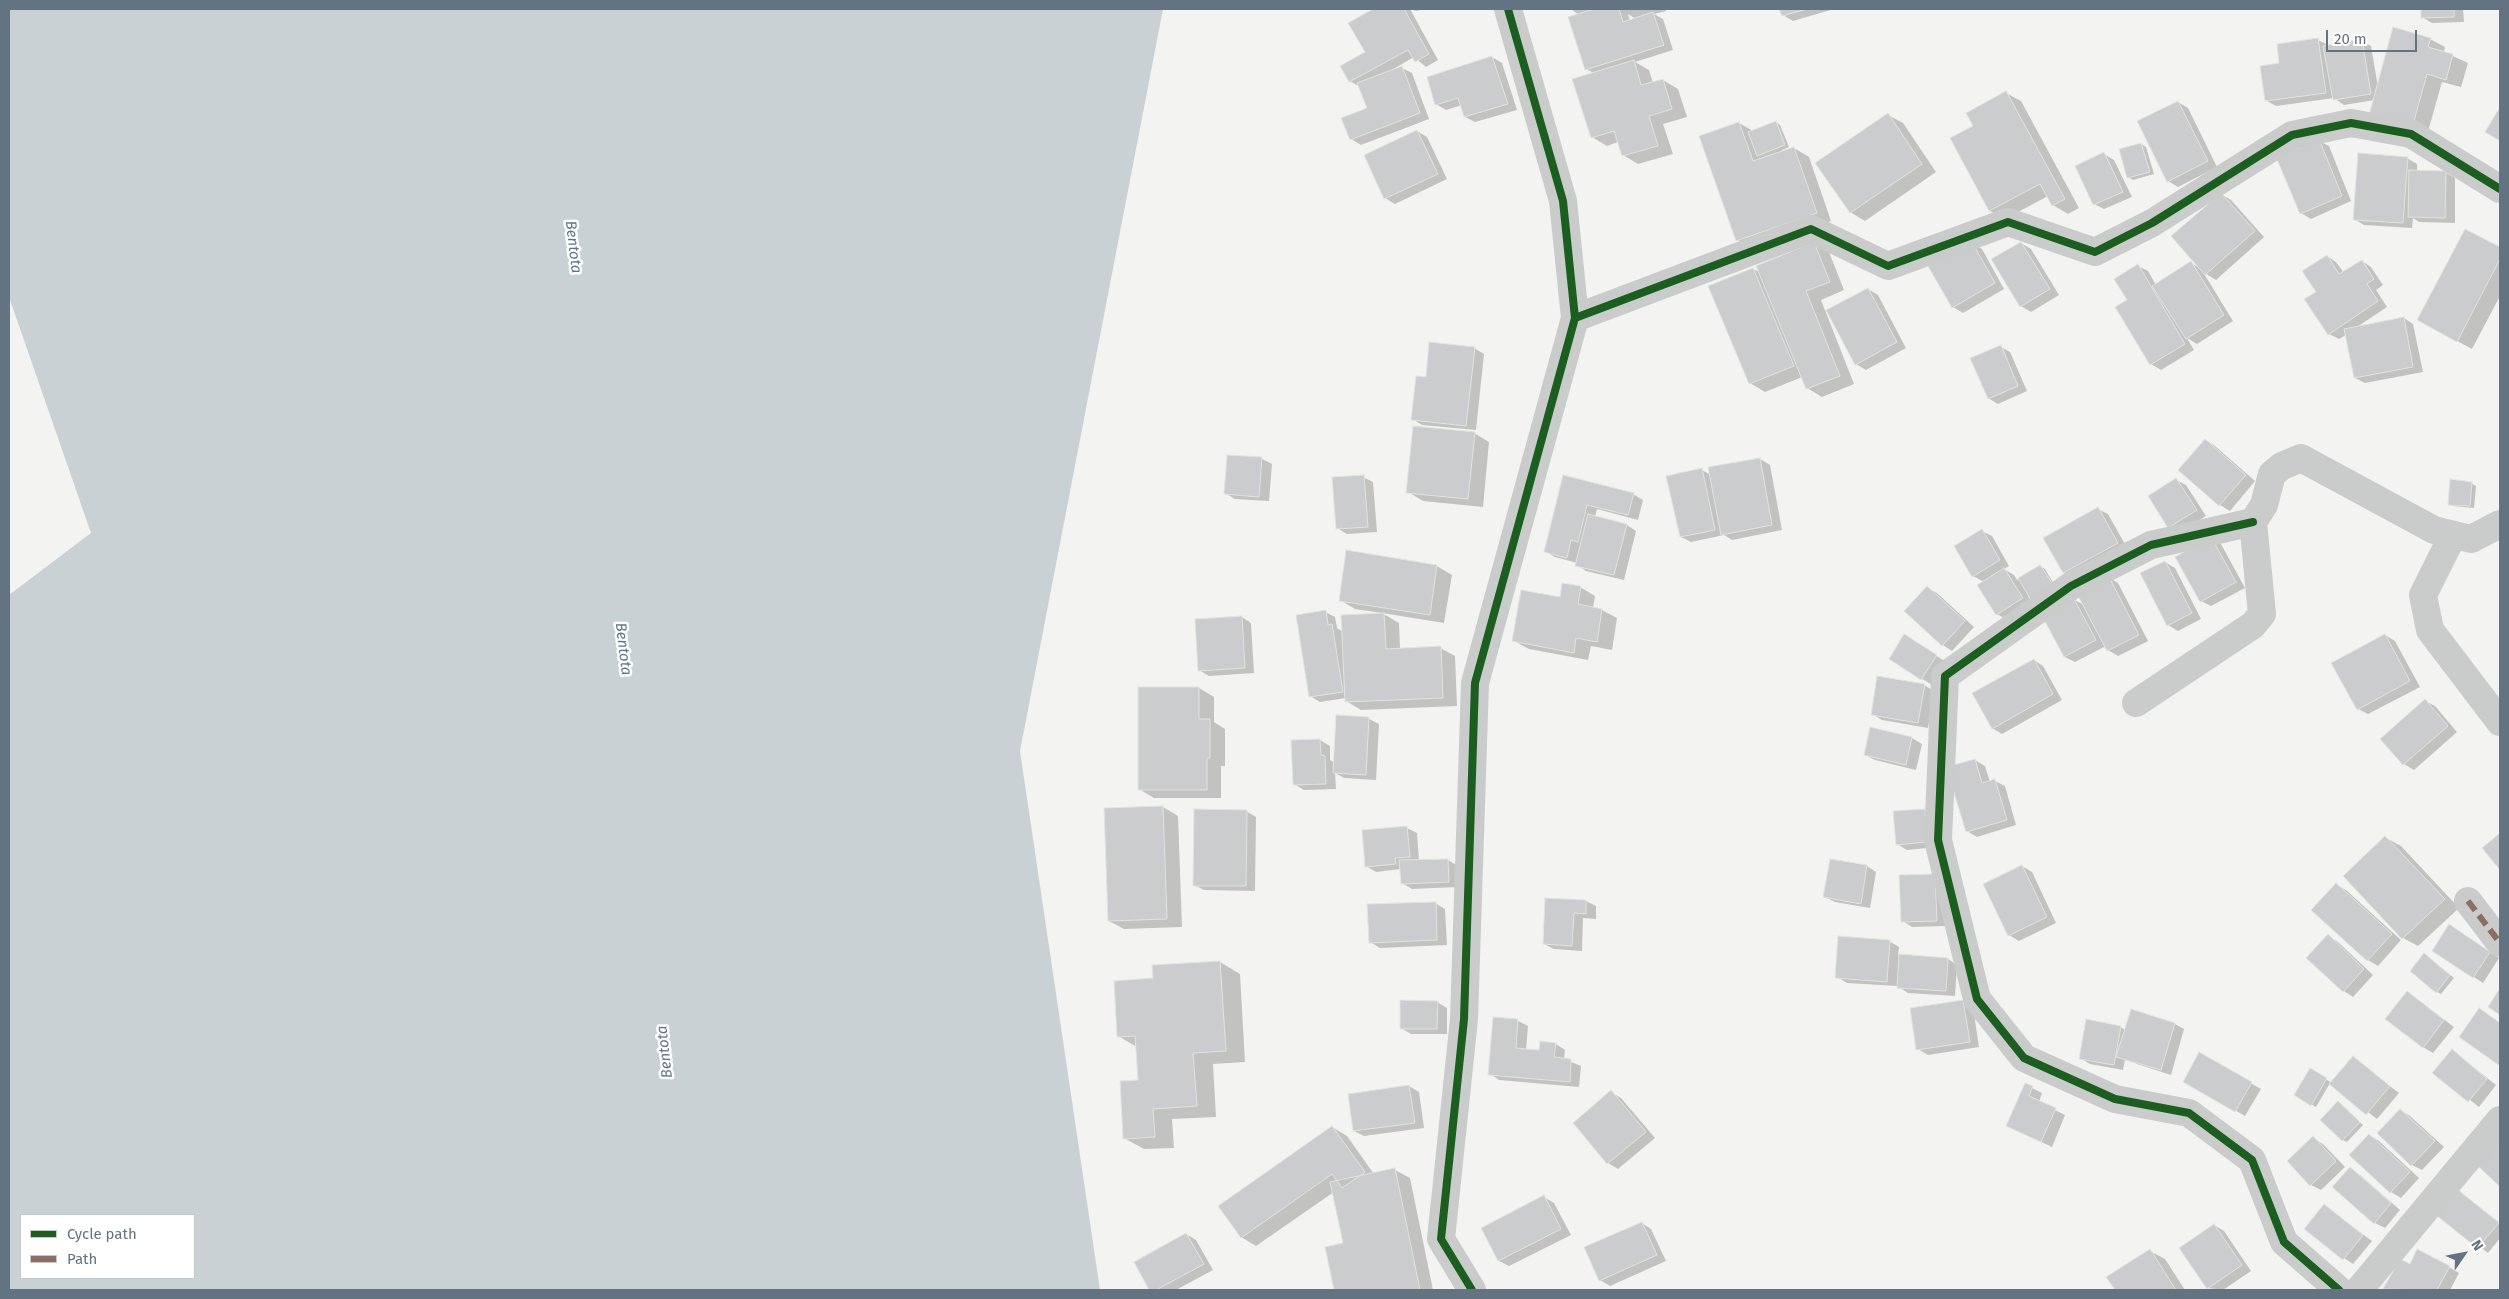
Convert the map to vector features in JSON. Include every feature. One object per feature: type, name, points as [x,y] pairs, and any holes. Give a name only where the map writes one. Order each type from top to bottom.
[{"type":"street","points":[[1472,1290],[1441,1239],[1464,1019],[1475,683],[1575,318],[1563,200],[1508,9]]},
{"type":"street","points":[[1575,318],[1811,228],[1888,266],[2008,222],[2095,252],[2152,223],[2292,135],[2351,123],[2411,134],[2500,189]]},
{"type":"street","points":[[2136,704],[2253,625],[2262,614],[2253,522],[2264,505],[2272,474],[2282,466],[2301,458],[2434,530],[2471,539],[2500,524]]},
{"type":"street","points":[[2253,522],[2151,545],[2071,586],[1945,676],[1938,840],[1977,999],[2024,1058],[2115,1100],[2189,1113],[2252,1160],[2284,1242],[2340,1290]]},
{"type":"street","points":[[2453,535],[2423,595],[2430,630],[2500,722]]},
{"type":"street","points":[[2468,901],[2500,943]]},
{"type":"street","points":[[2359,1290],[2500,1120]]},
{"type":"water","name":"Bentota","points":[[9,9],[1163,9],[1020,751],[1100,1290],[9,1290],[9,595],[91,533],[9,297]]},
{"type":"building","points":[[1373,9],[1404,9],[1429,54],[1415,62],[1408,50],[1349,82],[1340,66],[1365,52],[1348,23]]},
{"type":"building","points":[[1594,9],[1619,9],[1623,22],[1653,12],[1664,45],[1585,70],[1568,17]]},
{"type":"building","points":[[1779,9],[1807,9],[1782,16]]},
{"type":"building","points":[[2421,9],[2454,9],[2454,17],[2421,18]]},
{"type":"building","points":[[2393,27],[2431,38],[2428,47],[2453,54],[2446,80],[2427,74],[2412,128],[2369,115]]},
{"type":"building","points":[[2318,38],[2326,93],[2265,101],[2260,66],[2279,63],[2277,44]]},
{"type":"building","points":[[2362,39],[2371,94],[2333,100],[2323,46]]},
{"type":"building","points":[[1492,56],[1508,104],[1464,117],[1458,98],[1435,105],[1427,77]]},
{"type":"building","points":[[1634,60],[1641,85],[1663,79],[1672,109],[1649,116],[1658,146],[1622,156],[1614,131],[1591,138],[1572,79]]},
{"type":"building","points":[[1402,66],[1420,113],[1350,140],[1341,118],[1367,108],[1357,83]]},
{"type":"building","points":[[2006,91],[2065,199],[2052,206],[2040,184],[1989,211],[1950,138],[1973,126],[1966,113]]},
{"type":"building","points":[[2178,101],[2208,161],[2167,182],[2137,121]]},
{"type":"building","points":[[2500,107],[2500,141],[2485,132]]},
{"type":"building","points":[[1888,113],[1922,164],[1850,213],[1815,163]]},
{"type":"building","points":[[1776,121],[1785,145],[1757,156],[1748,132]]},
{"type":"building","points":[[1739,122],[1753,161],[1794,147],[1817,213],[1736,241],[1699,136]]},
{"type":"building","points":[[1417,130],[1438,174],[1384,199],[1364,155]]},
{"type":"building","points":[[2319,139],[2342,196],[2300,214],[2276,157]]},
{"type":"building","points":[[2141,143],[2150,172],[2127,178],[2119,149]]},
{"type":"building","points":[[2104,152],[2123,192],[2093,205],[2075,166]]},
{"type":"building","points":[[2358,153],[2408,157],[2403,223],[2353,220]]},
{"type":"building","points":[[2409,170],[2446,171],[2445,218],[2408,217]]},
{"type":"building","points":[[2221,193],[2255,231],[2205,275],[2171,236]]},
{"type":"building","points":[[2465,229],[2500,247],[2500,259],[2457,342],[2417,320]]},
{"type":"building","points":[[1814,242],[1830,282],[1806,291],[1840,376],[1806,389],[1756,266]]},
{"type":"building","points":[[1972,242],[1995,283],[1952,308],[1928,266]]},
{"type":"building","points":[[2021,242],[2050,289],[2020,307],[1991,259]]},
{"type":"building","points":[[2327,255],[2339,274],[2362,260],[2374,279],[2367,284],[2378,301],[2328,335],[2304,299],[2316,292],[2302,271]]},
{"type":"building","points":[[2191,261],[2224,315],[2186,339],[2152,286]]},
{"type":"building","points":[[2138,264],[2185,344],[2150,365],[2115,307],[2127,300],[2114,279]]},
{"type":"building","points":[[1753,268],[1794,366],[1749,384],[1708,286]]},
{"type":"building","points":[[1868,288],[1897,342],[1855,365],[1826,310]]},
{"type":"building","points":[[2404,317],[2413,367],[2354,378],[2344,329]]},
{"type":"building","points":[[1429,342],[1475,347],[1466,426],[1411,420],[1416,376],[1426,377]]},
{"type":"building","points":[[2001,345],[2018,386],[1988,399],[1970,358]]},
{"type":"building","points":[[1413,426],[1475,432],[1468,499],[1406,493]]},
{"type":"building","points":[[2205,439],[2246,475],[2219,506],[2178,470]]},
{"type":"building","points":[[1227,455],[1262,457],[1259,497],[1224,494]]},
{"type":"building","points":[[1760,458],[1772,525],[1721,535],[1708,467]]},
{"type":"building","points":[[1702,468],[1715,530],[1680,537],[1666,476]]},
{"type":"building","points":[[1364,475],[1368,527],[1336,529],[1332,477]]},
{"type":"building","points":[[1563,475],[1634,493],[1628,515],[1587,505],[1578,542],[1571,540],[1567,558],[1544,552]]},
{"type":"building","points":[[2176,478],[2197,510],[2168,528],[2148,496]]},
{"type":"building","points":[[2450,479],[2472,482],[2470,506],[2448,505]]},
{"type":"building","points":[[2098,507],[2118,543],[2063,573],[2043,538]]},
{"type":"building","points":[[1588,514],[1627,524],[1614,575],[1575,566]]},
{"type":"building","points":[[1982,529],[2000,560],[1972,577],[1954,546]]},
{"type":"building","points":[[2211,537],[2236,582],[2200,602],[2175,557]]},
{"type":"building","points":[[1346,550],[1437,565],[1430,615],[1339,601]]},
{"type":"building","points":[[2165,561],[2192,613],[2167,626],[2140,573]]},
{"type":"building","points":[[2040,565],[2054,586],[2031,600],[2018,578]]},
{"type":"building","points":[[2004,568],[2023,598],[1996,615],[1977,585]]},
{"type":"building","points":[[2108,575],[2139,635],[2107,651],[2076,592]]},
{"type":"building","points":[[1562,583],[1581,586],[1578,604],[1602,609],[1597,642],[1576,638],[1574,653],[1512,641],[1521,590],[1560,597]]},
{"type":"building","points":[[1927,586],[1965,621],[1942,646],[1904,611]]},
{"type":"building","points":[[2073,597],[2096,640],[2064,657],[2041,614]]},
{"type":"building","points":[[1326,610],[1328,625],[1332,624],[1343,692],[1309,697],[1296,615]]},
{"type":"building","points":[[1384,613],[1386,649],[1441,646],[1443,698],[1345,702],[1341,615]]},
{"type":"building","points":[[1242,616],[1245,668],[1198,671],[1195,619]]},
{"type":"building","points":[[1904,634],[1937,655],[1921,680],[1889,659]]},
{"type":"building","points":[[2385,634],[2410,681],[2357,710],[2331,663]]},
{"type":"building","points":[[2034,659],[2053,694],[1992,729],[1972,693]]},
{"type":"building","points":[[1877,676],[1925,684],[1918,723],[1871,715]]},
{"type":"building","points":[[1138,687],[1199,687],[1199,719],[1210,719],[1210,758],[1207,758],[1207,790],[1138,790]]},
{"type":"building","points":[[2425,699],[2448,726],[2403,765],[2380,739]]},
{"type":"building","points":[[1336,715],[1369,717],[1366,775],[1333,773]]},
{"type":"building","points":[[1870,727],[1912,737],[1906,765],[1864,755]]},
{"type":"building","points":[[1320,739],[1321,755],[1325,756],[1326,784],[1293,785],[1291,740]]},
{"type":"building","points":[[1975,759],[1982,783],[1995,779],[2007,820],[1966,832],[1946,767]]},
{"type":"building","points":[[1163,806],[1167,919],[1108,921],[1104,808]]},
{"type":"building","points":[[1194,809],[1247,810],[1246,886],[1193,886]]},
{"type":"building","points":[[1925,809],[1927,842],[1896,845],[1893,811]]},
{"type":"building","points":[[1407,826],[1410,857],[1395,858],[1396,864],[1365,867],[1362,830]]},
{"type":"building","points":[[2500,833],[2500,870],[2482,848]]},
{"type":"building","points":[[2385,836],[2445,899],[2402,939],[2343,876]]},
{"type":"building","points":[[1448,859],[1449,882],[1401,884],[1399,860]]},
{"type":"building","points":[[1830,859],[1867,865],[1861,904],[1823,897]]},
{"type":"building","points":[[2022,865],[2047,917],[2008,936],[1983,884]]},
{"type":"building","points":[[1935,874],[1937,921],[1901,922],[1899,875]]},
{"type":"building","points":[[2336,883],[2392,934],[2367,961],[2311,910]]},
{"type":"building","points":[[1545,898],[1586,900],[1586,914],[1574,913],[1572,946],[1543,944]]},
{"type":"building","points":[[1436,902],[1437,940],[1369,943],[1367,904]]},
{"type":"building","points":[[2449,924],[2490,952],[2473,978],[2432,951]]},
{"type":"building","points":[[2328,934],[2364,969],[2343,992],[2306,958]]},
{"type":"building","points":[[1838,936],[1890,940],[1887,982],[1835,978]]},
{"type":"building","points":[[2424,953],[2450,975],[2436,993],[2410,971]]},
{"type":"building","points":[[1899,954],[1948,958],[1946,991],[1897,988]]},
{"type":"building","points":[[1220,961],[1226,1051],[1193,1053],[1197,1106],[1153,1109],[1155,1137],[1123,1139],[1120,1081],[1138,1080],[1135,1036],[1117,1037],[1114,981],[1153,978],[1152,965]]},
{"type":"building","points":[[2500,988],[2500,1015],[2488,1007]]},
{"type":"building","points":[[2407,991],[2444,1020],[2423,1048],[2385,1019]]},
{"type":"building","points":[[1400,1000],[1438,1001],[1437,1029],[1400,1029]]},
{"type":"building","points":[[1963,1000],[1970,1042],[1916,1050],[1910,1008]]},
{"type":"building","points":[[2479,1008],[2500,1023],[2500,1066],[2459,1037]]},
{"type":"building","points":[[2131,1009],[2175,1023],[2161,1070],[2116,1057]]},
{"type":"building","points":[[1493,1017],[1518,1019],[1516,1048],[1539,1050],[1540,1041],[1556,1043],[1554,1057],[1571,1059],[1570,1082],[1488,1075]]},
{"type":"building","points":[[2086,1019],[2121,1026],[2114,1065],[2079,1059]]},
{"type":"building","points":[[2452,1049],[2487,1079],[2468,1102],[2432,1073]]},
{"type":"building","points":[[2199,1052],[2252,1082],[2235,1112],[2183,1082]]},
{"type":"building","points":[[2353,1056],[2390,1086],[2366,1115],[2329,1084]]},
{"type":"building","points":[[2310,1068],[2327,1078],[2311,1106],[2294,1095]]},
{"type":"building","points":[[2025,1083],[2033,1086],[2029,1096],[2056,1108],[2041,1142],[2006,1126]]},
{"type":"building","points":[[1409,1085],[1415,1123],[1353,1131],[1348,1094]]},
{"type":"building","points":[[1611,1090],[1646,1132],[1607,1164],[1573,1123]]},
{"type":"building","points":[[2338,1101],[2360,1122],[2342,1141],[2320,1120]]},
{"type":"building","points":[[2400,1109],[2435,1141],[2411,1166],[2377,1133]]},
{"type":"building","points":[[1332,1126],[1365,1172],[1342,1188],[1332,1174],[1241,1238],[1218,1206]]},
{"type":"building","points":[[2369,1134],[2410,1172],[2390,1193],[2349,1155]]},
{"type":"building","points":[[2500,1134],[2500,1187],[2474,1162]]},
{"type":"building","points":[[2313,1136],[2336,1161],[2310,1186],[2287,1161]]},
{"type":"building","points":[[2350,1167],[2391,1203],[2374,1224],[2332,1187]]},
{"type":"building","points":[[1395,1168],[1420,1290],[1334,1290],[1325,1247],[1343,1243],[1330,1182]]},
{"type":"building","points":[[2457,1189],[2499,1223],[2477,1248],[2436,1215]]},
{"type":"building","points":[[1544,1195],[1561,1229],[1498,1261],[1481,1228]]},
{"type":"building","points":[[2324,1204],[2363,1235],[2343,1260],[2304,1229]]},
{"type":"building","points":[[1642,1222],[1657,1255],[1599,1281],[1584,1247]]},
{"type":"building","points":[[2214,1224],[2242,1265],[2207,1289],[2179,1248]]},
{"type":"building","points":[[1186,1233],[1204,1264],[1156,1290],[1149,1290],[1134,1262]]},
{"type":"building","points":[[2150,1249],[2176,1290],[2115,1290],[2106,1277]]},
{"type":"building","points":[[2417,1249],[2450,1266],[2437,1290],[2383,1289],[2400,1259],[2410,1264]]},
{"type":"marked path","points":[[2468,901],[2500,943]]},
{"type":"cycle path","points":[[1472,1290],[1441,1239],[1464,1019],[1475,683],[1575,318],[1563,201],[1508,9]]},
{"type":"cycle path","points":[[1575,318],[1811,229],[1888,266],[2008,222],[2095,252],[2152,223],[2292,135],[2351,123],[2411,134],[2500,189]]},
{"type":"cycle path","points":[[2253,522],[2151,545],[2071,586],[1945,676],[1938,840],[1977,999],[2024,1058],[2115,1099],[2189,1113],[2252,1160],[2284,1242],[2339,1290]]}]
